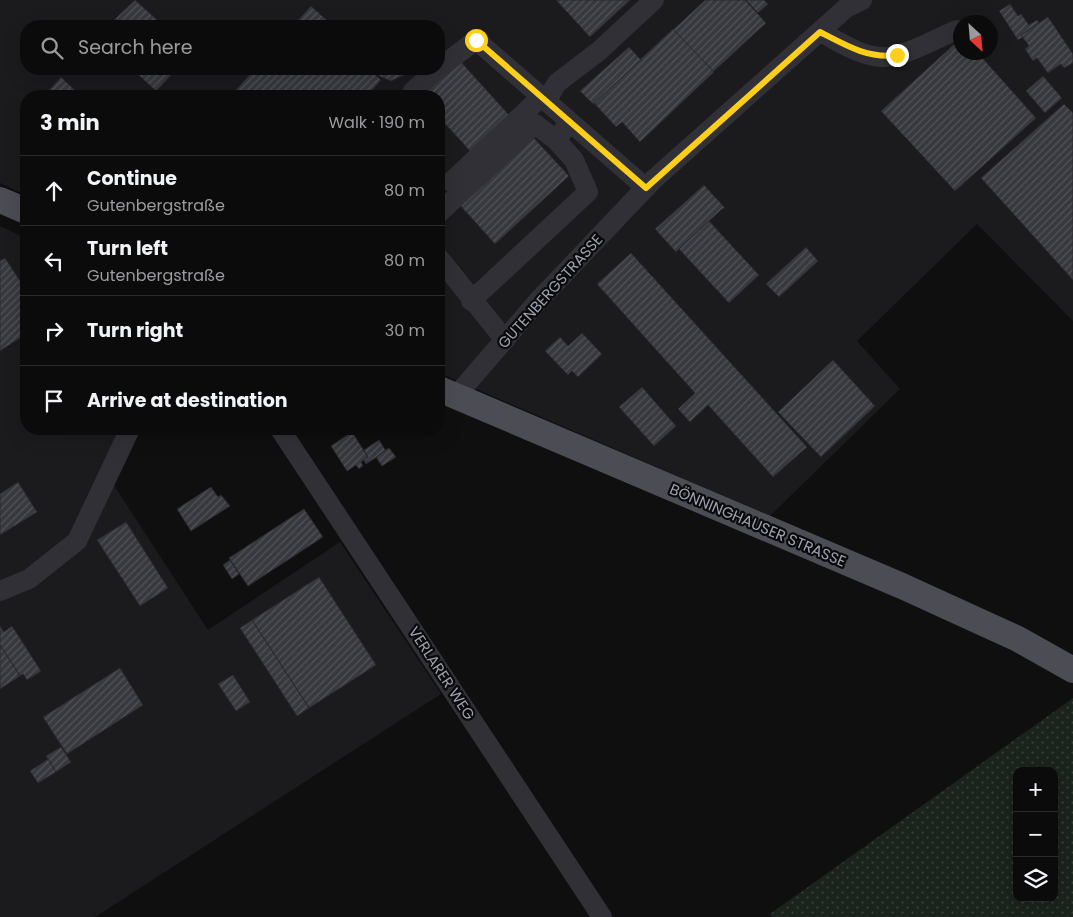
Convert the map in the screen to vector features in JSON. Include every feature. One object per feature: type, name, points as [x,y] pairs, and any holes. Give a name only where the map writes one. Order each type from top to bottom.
[{"type":"main road","points":[[0,200],[20,208]]},
{"type":"main road","name":"BÖNNINGHAUSER STRASSE","points":[[447,393],[902,586],[1018,639],[1073,670]]},
{"type":"street","points":[[451,182],[544,99],[557,82],[599,51],[654,0]]},
{"type":"street","name":"GUTENBERGSTRASSE","points":[[447,393],[505,340],[646,188],[846,8],[862,0]]},
{"type":"street","points":[[820,32],[851,48],[880,57],[897,55],[953,32]]},
{"type":"street","points":[[445,64],[476,40],[646,188]]},
{"type":"street","points":[[414,90],[432,75]]},
{"type":"street","points":[[556,140],[570,122]]},
{"type":"street","points":[[445,207],[535,124],[556,140],[574,160],[588,192],[471,301]]},
{"type":"street","points":[[445,266],[471,301],[489,319],[505,340]]},
{"type":"street","points":[[0,591],[29,579],[77,541],[127,435]]},
{"type":"street","name":"VERLARER WEG","points":[[284,435],[602,917]]},
{"type":"shaded area","points":[[0,0],[1073,0],[1073,321],[977,224],[857,341],[900,389],[770,516],[445,376],[445,90],[20,90],[20,192],[0,183]]},
{"type":"shaded area","points":[[0,226],[20,235],[20,435],[121,435],[106,473],[208,630],[340,542],[441,694],[95,917],[0,917]]},
{"type":"shaded area","points":[[1073,698],[1073,917],[772,917],[770,914]]},
{"type":"building","points":[[135,0],[157,20],[116,20],[115,19]]},
{"type":"building","points":[[556,0],[630,0],[590,37]]},
{"type":"building","points":[[705,0],[745,0],[766,23],[713,72],[673,30]]},
{"type":"building","points":[[746,0],[764,0],[768,4],[758,13]]},
{"type":"building","points":[[1010,4],[1018,16],[1021,14],[1029,25],[1037,20],[1039,23],[1021,35],[1023,37],[1018,40],[999,11]]},
{"type":"building","points":[[311,6],[326,20],[298,20]]},
{"type":"building","points":[[1048,17],[1073,54],[1073,63],[1064,68],[1061,64],[1048,73],[1037,58],[1033,61],[1025,49],[1029,46],[1021,35]]},
{"type":"building","points":[[673,29],[714,72],[640,142],[622,122],[616,127],[594,103]]},
{"type":"building","points":[[953,45],[953,60],[984,60],[1036,118],[955,191],[881,111]]},
{"type":"building","points":[[629,47],[641,60],[593,104],[580,91]]},
{"type":"building","points":[[460,61],[509,115],[470,151],[445,124],[445,90],[428,90]]},
{"type":"building","points":[[139,75],[171,75],[155,90]]},
{"type":"building","points":[[250,75],[376,75],[381,80],[372,90],[236,90]]},
{"type":"building","points":[[378,75],[404,75],[391,81]]},
{"type":"building","points":[[1043,76],[1062,98],[1045,113],[1026,91]]},
{"type":"building","points":[[61,77],[75,90],[49,90]]},
{"type":"building","points":[[1064,104],[1073,113],[1073,280],[981,178]]},
{"type":"building","points":[[531,135],[569,176],[495,244],[458,203]]},
{"type":"building","points":[[704,185],[725,208],[676,252],[655,229]]},
{"type":"building","points":[[709,221],[759,275],[729,303],[679,249]]},
{"type":"building","points":[[806,247],[818,261],[779,297],[766,284]]},
{"type":"building","points":[[631,253],[807,447],[773,477],[708,405],[690,422],[678,409],[695,393],[597,284]]},
{"type":"building","points":[[5,258],[20,281],[20,338],[0,351],[0,261]]},
{"type":"building","points":[[582,333],[602,354],[578,377],[572,371],[568,375],[545,351],[560,337],[568,346]]},
{"type":"building","points":[[833,360],[875,406],[821,457],[778,412]]},
{"type":"building","points":[[642,387],[676,426],[654,446],[619,407]]},
{"type":"building","points":[[348,435],[354,435],[368,457],[361,462],[363,466],[359,469],[356,465],[347,471],[331,446]]},
{"type":"building","points":[[379,440],[386,451],[366,464],[364,460],[368,457],[364,450]]},
{"type":"building","points":[[389,448],[396,457],[382,466],[376,457]]},
{"type":"building","points":[[18,482],[37,512],[0,535],[0,494]]},
{"type":"building","points":[[211,487],[218,497],[221,495],[230,506],[191,531],[177,509]]},
{"type":"building","points":[[304,509],[323,537],[248,586],[229,558]]},
{"type":"building","points":[[126,522],[168,588],[140,606],[97,540]]},
{"type":"building","points":[[230,560],[239,574],[232,579],[223,565]]},
{"type":"building","points":[[319,577],[376,665],[309,708],[252,620]]},
{"type":"building","points":[[252,620],[309,708],[297,716],[240,628]]},
{"type":"building","points":[[0,626],[4,632],[12,626],[41,671],[27,680],[23,674],[20,676],[0,645]]},
{"type":"building","points":[[0,645],[20,676],[0,689]]},
{"type":"building","points":[[120,668],[143,705],[67,754],[43,717]]},
{"type":"building","points":[[233,675],[250,702],[236,711],[218,684]]},
{"type":"building","points":[[61,747],[71,762],[56,772],[46,756]]},
{"type":"building","points":[[48,759],[56,772],[38,783],[30,771]]},
{"type":"route","points":[[476,40],[646,188],[820,32],[851,48],[880,57],[897,55]]}]
